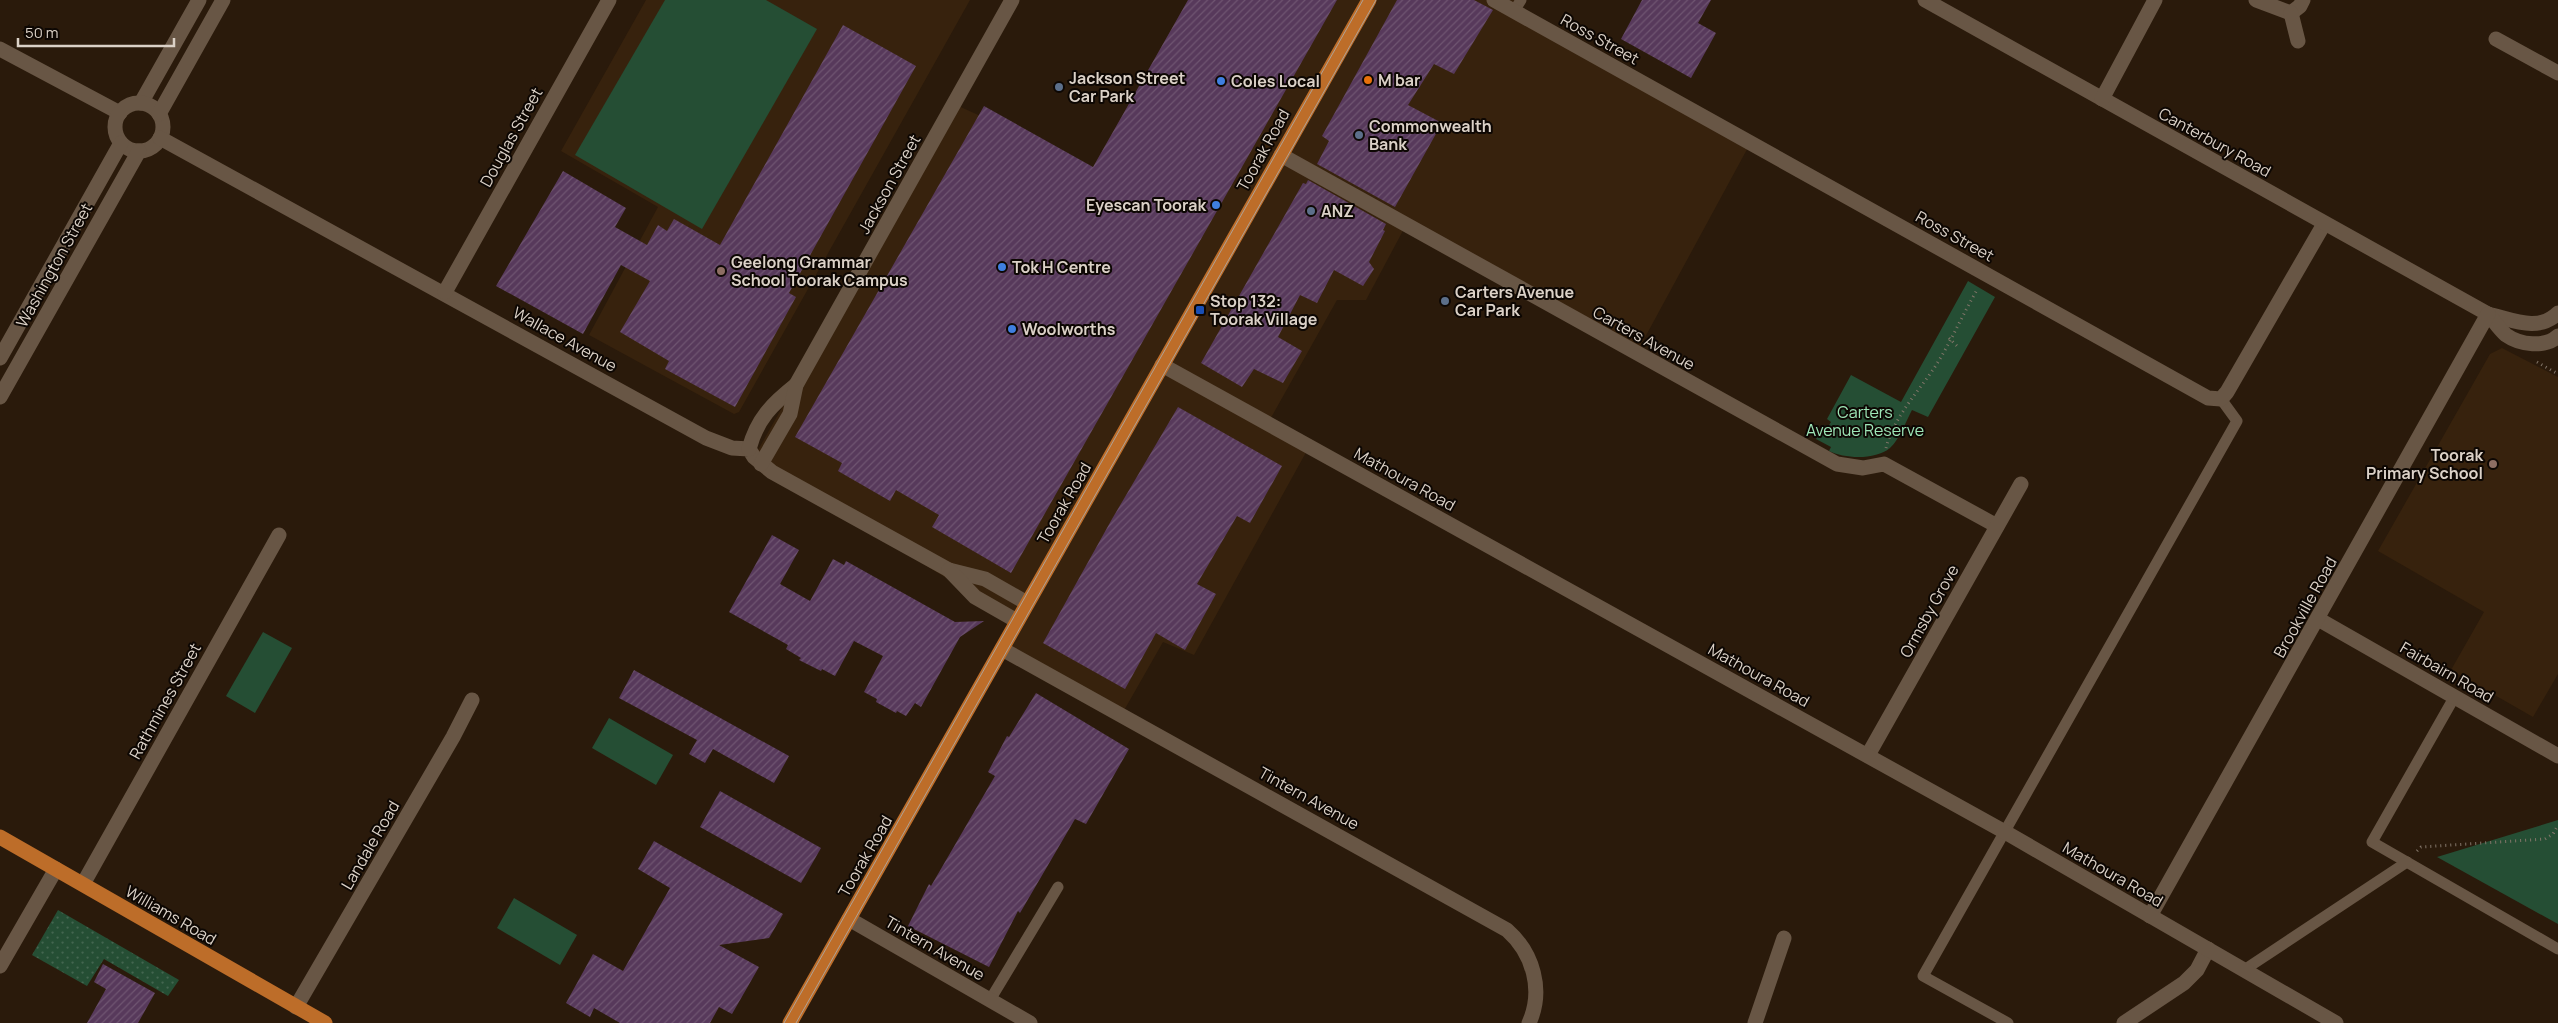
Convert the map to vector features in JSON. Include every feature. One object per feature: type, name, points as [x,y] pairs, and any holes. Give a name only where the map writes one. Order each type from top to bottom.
[{"type":"main road","name":"Toorak Road","points":[[790,1023],[1369,0]]},
{"type":"main road","name":"Williams Road","points":[[0,837],[325,1023]]},
{"type":"street","points":[[141,104],[199,0]]},
{"type":"street","points":[[159,114],[223,0]]},
{"type":"street","name":"Douglas Street","points":[[445,292],[609,0]]},
{"type":"street","name":"Jackson Street","points":[[761,464],[790,414],[796,385],[1012,0]]},
{"type":"street","name":"Ross Street","points":[[1494,0],[1518,6],[2208,398],[2220,398]]},
{"type":"street","name":"Canterbury Road","points":[[1925,0],[2488,314]]},
{"type":"street","points":[[2102,99],[2156,0]]},
{"type":"street","points":[[2256,0],[2291,13]]},
{"type":"street","points":[[2291,13],[2303,0]]},
{"type":"street","points":[[2291,13],[2298,41]]},
{"type":"street","points":[[2496,39],[2558,73]]},
{"type":"street","points":[[0,49],[120,113]]},
{"type":"street","points":[[141,104],[148,105],[159,114],[163,126],[160,138],[154,146],[139,151],[126,147],[121,143],[116,125],[120,113],[129,106],[141,104]]},
{"type":"street","name":"Wallace Avenue","points":[[160,138],[445,292],[706,438],[732,448],[749,449]]},
{"type":"street","name":"Washington Street","points":[[0,358],[121,143]]},
{"type":"street","name":"Washington Street","points":[[0,397],[139,151]]},
{"type":"street","name":"Carters Avenue","points":[[1281,155],[1837,464],[1863,468],[1884,464],[1997,526]]},
{"type":"street","points":[[2220,398],[2227,392],[2324,224]]},
{"type":"street","points":[[2488,314],[2528,324],[2548,321],[2558,313]]},
{"type":"street","points":[[2488,314],[2506,335],[2518,341],[2531,344],[2546,342],[2558,336]]},
{"type":"street","name":"Brookville Road","points":[[2150,916],[2488,314]]},
{"type":"street","name":"Mathoura Road","points":[[1162,365],[1868,755],[2336,1023]]},
{"type":"street","name":"Jackson Street","points":[[749,449],[754,433],[771,404],[796,385]]},
{"type":"street","points":[[749,449],[761,464],[949,570],[985,579],[1027,603]]},
{"type":"street","name":"Ormsby Grove","points":[[1868,755],[2020,484]]},
{"type":"street","name":"Rathmines Street","points":[[83,884],[278,535]]},
{"type":"street","points":[[949,570],[975,597],[1017,621]]},
{"type":"street","name":"Fairbairn Road","points":[[2318,619],[2558,756]]},
{"type":"street","name":"Tintern Avenue","points":[[1002,649],[1507,930],[1521,942],[1535,976],[1534,1006],[1529,1023]]},
{"type":"street","name":"Landale Road","points":[[296,1007],[453,737],[472,700]]},
{"type":"street","points":[[0,966],[56,869]]},
{"type":"street","name":"Tintern Avenue","points":[[849,919],[1030,1023]]},
{"type":"street","points":[[1754,1023],[1784,938]]},
{"type":"street","points":[[2124,1023],[2184,983],[2197,970],[2208,949]]},
{"type":"lane","points":[[2008,1023],[1923,976],[2237,421],[2220,398]]},
{"type":"lane","points":[[2455,696],[2372,842],[2558,949]]},
{"type":"lane","points":[[2244,970],[2407,862]]},
{"type":"lane","points":[[990,1000],[1058,887]]},
{"type":"path","points":[[1886,450],[1887,438],[1907,405],[1941,357],[1979,285]]},
{"type":"path","points":[[1950,338],[1959,348]]},
{"type":"path","points":[[2533,360],[2558,374]]},
{"type":"path","points":[[2407,862],[2421,847],[2545,839],[2553,834],[2558,825]]},
{"type":"shaded area","name":"Geelong Grammar School Toorak Campus","points":[[646,0],[970,0],[739,412],[734,414],[589,335],[658,207],[561,151]]},
{"type":"shaded area","points":[[1188,0],[1521,0],[1515,11],[1751,142],[1636,354],[1406,225],[1366,300],[1337,300],[1268,423],[1309,447],[1194,655],[1163,642],[1122,714],[1002,649],[1017,621],[772,472],[754,457],[954,104],[1093,167]]},
{"type":"shaded area","name":"Toorak Primary School","points":[[2502,348],[2558,377],[2558,674],[2533,717],[2451,670],[2484,612],[2378,551],[2490,354]]},
{"type":"green space","points":[[665,0],[766,0],[817,29],[702,229],[575,155]]},
{"type":"green space","name":"Carters Avenue Reserve","points":[[1968,281],[1995,297],[1928,417],[1912,410],[1894,444],[1877,455],[1852,457],[1829,451],[1831,447],[1816,439],[1824,425],[1828,427],[1831,422],[1827,419],[1851,375],[1901,402]]},
{"type":"green space","points":[[263,632],[292,648],[255,713],[226,696]]},
{"type":"green space","points":[[609,718],[673,755],[656,785],[592,748]]},
{"type":"green space","points":[[2558,820],[2558,924],[2437,857]]},
{"type":"green space","points":[[514,898],[577,935],[560,965],[497,928]]},
{"type":"green space","points":[[58,910],[179,980],[168,996],[104,959],[87,986],[32,955]]},
{"type":"building","points":[[1188,0],[1337,0],[1011,573],[932,527],[939,515],[896,490],[890,501],[838,471],[842,463],[795,437],[984,106],[1093,167]]},
{"type":"building","points":[[1397,0],[1474,0],[1493,10],[1454,74],[1434,64],[1408,105],[1442,123],[1395,207],[1317,164],[1329,141],[1322,136]]},
{"type":"building","points":[[1642,0],[1711,0],[1698,23],[1716,33],[1691,78],[1621,39]]},
{"type":"building","points":[[843,25],[916,66],[789,293],[796,297],[735,407],[665,369],[669,361],[620,332],[650,281],[621,265],[583,334],[496,286],[563,171],[626,208],[615,227],[647,245],[658,225],[667,231],[674,219],[720,245]]},
{"type":"building","points":[[1308,180],[1386,224],[1383,230],[1385,231],[1369,262],[1374,269],[1363,286],[1334,270],[1317,303],[1300,295],[1278,337],[1302,351],[1283,383],[1254,369],[1242,387],[1201,363],[1303,183],[1306,184]]},
{"type":"building","points":[[1178,407],[1282,466],[1250,523],[1237,516],[1197,584],[1216,594],[1185,650],[1156,633],[1125,689],[1043,643],[1112,519]]},
{"type":"building","points":[[772,535],[799,550],[780,584],[810,601],[833,559],[844,565],[846,561],[955,622],[984,621],[960,637],[921,707],[915,703],[906,716],[897,711],[896,713],[876,702],[877,699],[864,692],[883,656],[854,641],[835,676],[799,660],[801,658],[786,649],[788,645],[729,612]]},
{"type":"building","points":[[634,670],[789,756],[774,783],[713,749],[705,763],[689,754],[697,740],[619,698]]},
{"type":"building","points":[[1036,693],[1129,749],[1086,824],[1075,819],[1020,913],[1018,911],[989,967],[908,926],[929,884],[931,886],[995,776],[988,772],[1007,736],[1009,737]]},
{"type":"building","points":[[720,791],[821,848],[801,883],[700,827]]},
{"type":"building","points":[[654,841],[783,914],[769,938],[719,945],[759,967],[732,1014],[719,1007],[710,1023],[620,1023],[594,1008],[590,1017],[566,1003],[593,954],[623,971],[670,888],[638,869]]},
{"type":"building","points":[[103,964],[155,993],[138,1023],[87,1023],[106,989],[94,982]]},
{"type":"tram line","points":[[784,1023],[1363,0]]},
{"type":"tram line","points":[[796,1023],[1376,0]]},
{"type":"place","name":"M bar","points":[[1368,80]]},
{"type":"place","name":"Coles Local","points":[[1221,81]]},
{"type":"place","name":"Jackson Street Car Park","points":[[1059,87]]},
{"type":"place","name":"Commonwealth Bank","points":[[1359,135]]},
{"type":"place","name":"Eyescan Toorak","points":[[1216,205]]},
{"type":"place","name":"ANZ","points":[[1311,211]]},
{"type":"place","name":"Tok H Centre","points":[[1002,267]]},
{"type":"place","name":"Geelong Grammar School Toorak Campus","points":[[721,271]]},
{"type":"place","name":"Carters Avenue Car Park","points":[[1445,301]]},
{"type":"place","name":"Stop 132: Toorak Village","points":[[1200,310]]},
{"type":"place","name":"Woolworths","points":[[1012,329]]},
{"type":"place","name":"Toorak Primary School","points":[[2493,464]]}]
